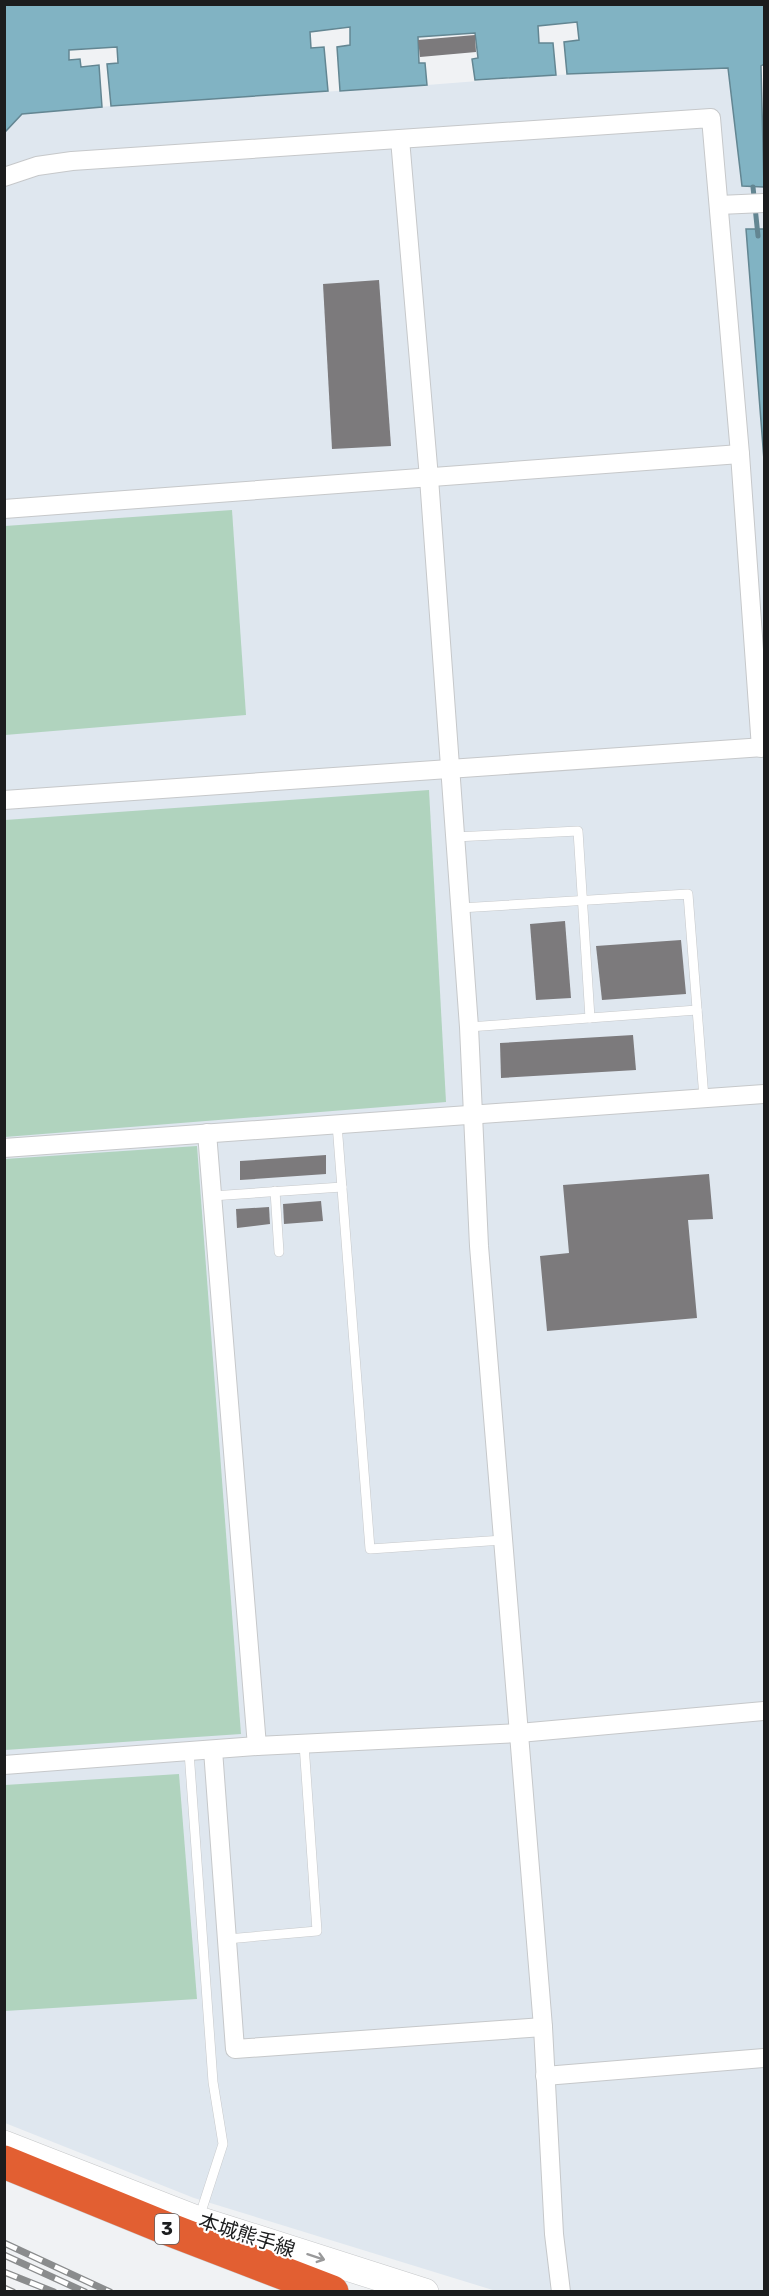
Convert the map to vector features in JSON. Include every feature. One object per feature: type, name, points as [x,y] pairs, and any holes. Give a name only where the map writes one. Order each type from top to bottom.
[{"type":"highway","points":[[4,2153],[168,2229]]},
{"type":"highway","name":"3","points":[[4,2163],[332,2292]]},
{"type":"highway","name":"3","points":[[4,2186],[274,2292]]},
{"type":"main road","name":"本城熊手線","points":[[4,2144],[199,2220],[425,2292]]},
{"type":"main road","name":"本城熊手線","points":[[4,2175],[133,2225],[325,2292]]},
{"type":"street","points":[[4,177],[37,166],[72,161],[711,118],[763,747],[4,800]]},
{"type":"street","points":[[400,139],[429,478],[469,1027],[479,1246],[543,2027],[554,2234],[561,2292]]},
{"type":"street","points":[[718,206],[765,203]]},
{"type":"street","points":[[4,509],[740,454]]},
{"type":"street","points":[[4,1148],[765,1094]]},
{"type":"street","points":[[207,1133],[257,1746]]},
{"type":"street","points":[[4,1765],[257,1746],[519,1733],[765,1711]]},
{"type":"street","points":[[213,1750],[235,2049],[543,2027]]},
{"type":"street","points":[[545,2076],[765,2058]]},
{"type":"lane","points":[[455,837],[578,831],[590,1018]]},
{"type":"lane","points":[[460,908],[688,894],[704,1098]]},
{"type":"lane","points":[[469,1027],[697,1010]]},
{"type":"lane","points":[[337,1124],[370,1549],[503,1540]]},
{"type":"lane","points":[[212,1196],[342,1187]]},
{"type":"lane","points":[[275,1191],[279,1252]]},
{"type":"lane","points":[[227,1939],[317,1930],[304,1744]]},
{"type":"lane","points":[[189,1752],[213,2082],[223,2144],[199,2220]]},
{"type":"shaded area","points":[[728,68],[742,186],[764,187],[764,2291],[496,2291],[194,2198],[5,2123],[4,133],[21,114],[556,75]]},
{"type":"green space","points":[[232,510],[246,715],[5,735],[5,526]]},
{"type":"green space","points":[[429,790],[446,1102],[5,1137],[5,820]]},
{"type":"green space","points":[[197,1146],[241,1734],[5,1750],[5,1159]]},
{"type":"green space","points":[[179,1774],[197,1999],[5,2011],[5,1785]]},
{"type":"water","points":[[5,4],[764,5],[764,64],[761,66],[764,187],[742,186],[728,68],[567,74],[564,42],[579,40],[577,22],[538,26],[539,43],[553,43],[556,75],[475,80],[472,59],[478,58],[475,33],[418,37],[419,63],[425,63],[427,85],[340,91],[337,47],[350,45],[350,27],[310,32],[311,48],[324,47],[328,91],[111,106],[107,64],[118,63],[117,47],[69,50],[69,60],[80,59],[81,67],[99,65],[102,107],[22,114],[5,132]]},
{"type":"water","points":[[746,229],[764,229],[764,460]]},
{"type":"building","points":[[475,35],[476,52],[420,57],[418,40]]},
{"type":"building","points":[[379,280],[391,446],[332,449],[323,284]]},
{"type":"building","points":[[565,921],[571,998],[536,1000],[530,924]]},
{"type":"building","points":[[681,940],[686,994],[602,1000],[596,946]]},
{"type":"building","points":[[633,1035],[636,1070],[501,1078],[500,1043]]},
{"type":"building","points":[[326,1155],[326,1174],[240,1180],[240,1161]]},
{"type":"building","points":[[709,1174],[713,1219],[688,1220],[697,1318],[547,1331],[540,1256],[569,1253],[563,1185]]},
{"type":"building","points":[[321,1201],[323,1221],[284,1224],[283,1204]]},
{"type":"building","points":[[269,1207],[270,1224],[237,1228],[236,1209]]},
{"type":"waterway","points":[[753,187],[758,236]]},
{"type":"railway","points":[[4,2243],[110,2292]]},
{"type":"railway","points":[[4,2255],[85,2292]]},
{"type":"railway","points":[[4,2272],[54,2292]]},
{"type":"railway","points":[[4,2288],[13,2292]]}]
